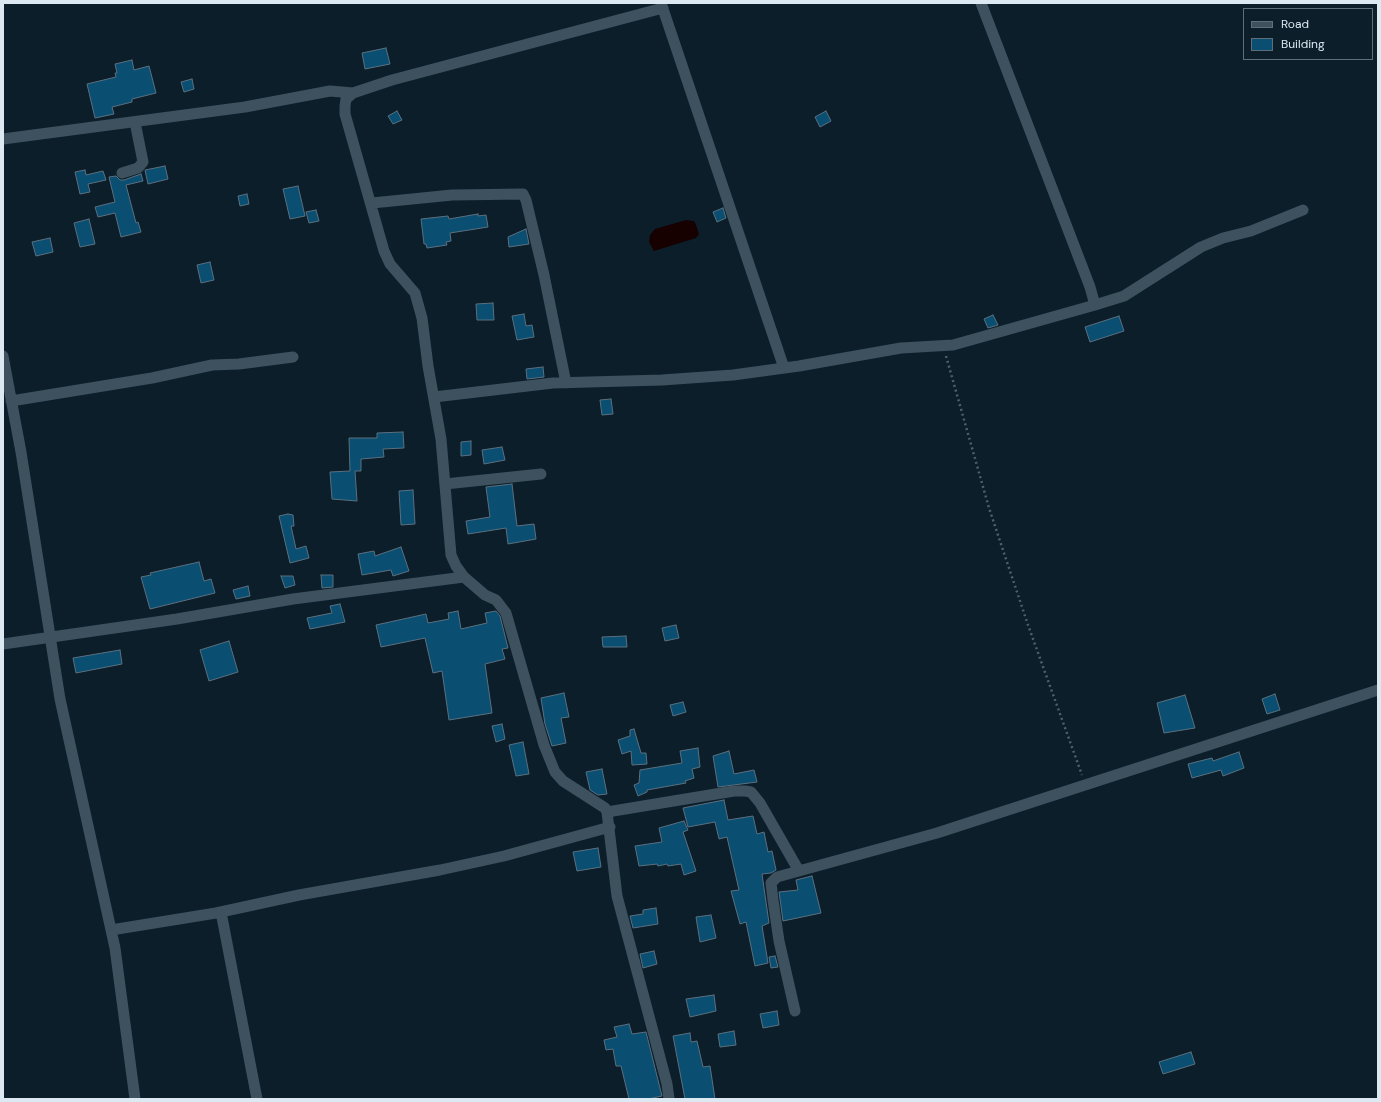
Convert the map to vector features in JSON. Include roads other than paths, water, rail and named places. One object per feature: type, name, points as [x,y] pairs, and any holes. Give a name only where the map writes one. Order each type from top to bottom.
[{"type":"street","points":[[981,3],[1087,280],[1094,305]]},
{"type":"street","points":[[669,1099],[666,1076],[617,896],[610,827],[607,812],[605,808],[563,781],[555,772],[544,745],[506,613],[496,600],[485,594],[464,576],[456,566],[451,555],[441,439],[422,318],[416,296],[390,264],[379,238],[372,203],[345,114],[346,99],[353,93],[392,80],[662,6],[784,368]]},
{"type":"street","points":[[3,139],[245,107],[330,91],[353,93]]},
{"type":"street","points":[[122,173],[138,168],[143,162],[135,122]]},
{"type":"street","points":[[372,203],[452,195],[523,194],[526,200],[544,275],[566,383]]},
{"type":"street","points":[[434,397],[566,383],[662,380],[733,375],[784,368],[890,349],[953,345],[1124,296],[1201,247],[1223,238],[1252,231],[1303,210]]},
{"type":"street","points":[[3,356],[60,699],[111,930],[135,1099]]},
{"type":"street","points":[[11,401],[152,378],[212,365],[239,364],[294,357]]},
{"type":"street","points":[[445,484],[541,474]]},
{"type":"street","points":[[3,644],[177,619],[293,598],[464,576]]},
{"type":"street","points":[[795,1011],[779,941],[771,883],[777,877],[936,832],[1378,690]]},
{"type":"street","points":[[607,812],[734,791],[744,790],[751,792],[760,803],[799,871]]},
{"type":"street","points":[[111,930],[221,912],[299,895],[399,879],[504,856],[610,827]]},
{"type":"street","points":[[221,912],[257,1099]]}]
